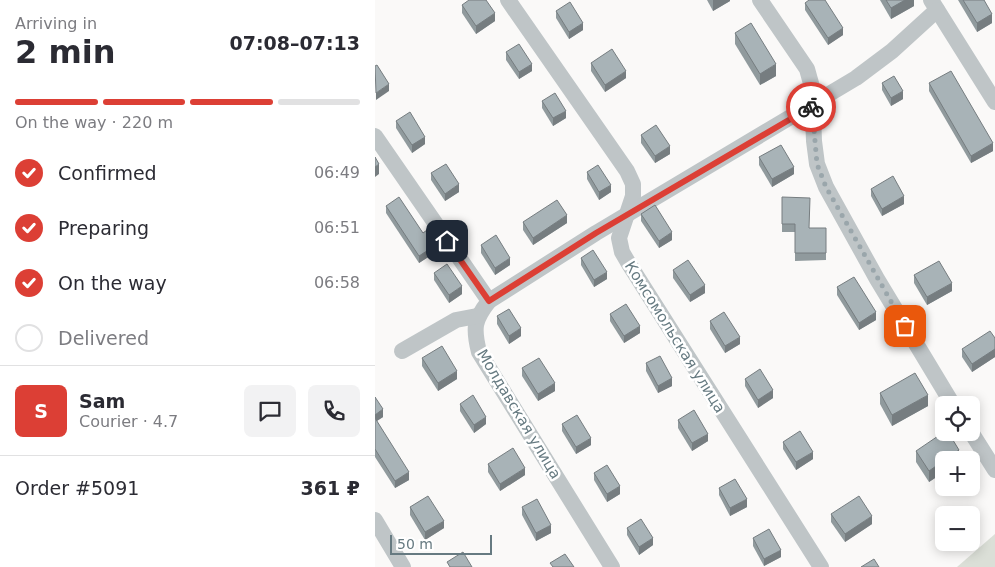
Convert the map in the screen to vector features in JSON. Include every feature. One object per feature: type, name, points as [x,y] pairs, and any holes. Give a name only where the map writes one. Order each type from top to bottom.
[{"type":"street","points":[[508,0],[627,171],[633,184],[633,196],[619,238],[596,233]]},
{"type":"street","points":[[760,0],[807,69],[812,87],[817,164],[826,187],[877,279],[948,396]]},
{"type":"street","points":[[401,351],[456,320],[477,316],[489,301],[596,233],[812,106],[856,78],[892,51],[934,5],[995,102]]},
{"type":"street","points":[[375,136],[489,301]]},
{"type":"street","name":"Комсомольская улица","points":[[619,238],[622,252],[629,264],[821,567]]},
{"type":"street","name":"Молдавская улица","points":[[477,316],[475,334],[479,352],[612,567]]},
{"type":"street","points":[[977,441],[995,470]]},
{"type":"street","points":[[375,520],[403,567]]},
{"type":"shaded area","points":[[995,534],[995,567],[957,567],[975,551],[980,551],[980,547]]},
{"type":"building","points":[[469,0],[486,0],[495,13],[476,26],[462,5]]},
{"type":"building","points":[[809,0],[825,0],[843,28],[828,38],[805,3]]},
{"type":"building","points":[[886,0],[905,0],[891,8]]},
{"type":"building","points":[[963,0],[984,0],[992,14],[977,23]]},
{"type":"building","points":[[570,2],[583,23],[569,32],[556,11]]},
{"type":"building","points":[[751,23],[776,64],[760,74],[735,33]]},
{"type":"building","points":[[519,44],[532,64],[519,72],[506,52]]},
{"type":"building","points":[[612,49],[626,71],[605,85],[591,63]]},
{"type":"building","points":[[377,65],[389,84],[376,93],[375,66]]},
{"type":"building","points":[[951,71],[993,143],[971,156],[929,83]]},
{"type":"building","points":[[894,76],[903,91],[891,98],[882,83]]},
{"type":"building","points":[[555,93],[566,111],[553,118],[542,101]]},
{"type":"building","points":[[410,112],[425,137],[412,145],[396,121]]},
{"type":"building","points":[[656,125],[670,146],[655,156],[641,135]]},
{"type":"building","points":[[781,145],[794,167],[772,179],[759,157]]},
{"type":"building","points":[[375,157],[379,164],[375,167]]},
{"type":"building","points":[[446,164],[459,184],[445,194],[431,173]]},
{"type":"building","points":[[598,165],[611,185],[599,192],[587,172]]},
{"type":"building","points":[[893,176],[904,196],[882,209],[871,189]]},
{"type":"building","points":[[399,197],[423,233],[427,230],[436,245],[419,256],[386,206]]},
{"type":"building","points":[[782,197],[810,198],[809,228],[826,228],[826,253],[795,253],[795,224],[782,224]]},
{"type":"building","points":[[557,200],[567,215],[533,238],[523,222]]},
{"type":"building","points":[[655,205],[672,232],[659,241],[641,214]]},
{"type":"building","points":[[496,235],[510,258],[495,268],[481,245]]},
{"type":"building","points":[[593,250],[607,272],[594,280],[581,258]]},
{"type":"building","points":[[688,260],[705,285],[690,295],[673,270]]},
{"type":"building","points":[[939,261],[952,283],[927,297],[914,275]]},
{"type":"building","points":[[447,264],[462,286],[449,295],[434,273]]},
{"type":"building","points":[[854,277],[876,312],[859,323],[837,287]]},
{"type":"building","points":[[626,304],[640,326],[624,336],[610,314]]},
{"type":"building","points":[[509,309],[521,328],[509,336],[497,316]]},
{"type":"building","points":[[724,312],[740,337],[725,346],[710,321]]},
{"type":"building","points":[[990,331],[995,338],[995,349],[972,364],[962,349]]},
{"type":"building","points":[[442,346],[457,371],[438,383],[422,358]]},
{"type":"building","points":[[660,356],[672,378],[658,386],[646,363]]},
{"type":"building","points":[[539,358],[555,383],[538,394],[522,368]]},
{"type":"building","points":[[760,369],[773,390],[758,400],[745,379]]},
{"type":"building","points":[[915,373],[928,395],[892,415],[880,393]]},
{"type":"building","points":[[473,395],[486,417],[474,425],[460,404]]},
{"type":"building","points":[[375,397],[383,409],[375,415]]},
{"type":"building","points":[[694,410],[708,434],[692,443],[678,420]]},
{"type":"building","points":[[577,415],[591,438],[576,447],[562,424]]},
{"type":"building","points":[[375,418],[409,472],[395,481],[375,449]]},
{"type":"building","points":[[800,431],[813,452],[796,462],[783,442]]},
{"type":"building","points":[[935,438],[935,441],[954,441],[959,450],[935,451],[935,467],[929,471],[916,451]]},
{"type":"building","points":[[513,448],[525,468],[500,484],[488,464]]},
{"type":"building","points":[[607,465],[620,486],[607,494],[594,473]]},
{"type":"building","points":[[735,479],[747,499],[730,508],[719,488]]},
{"type":"building","points":[[428,496],[444,521],[425,532],[410,507]]},
{"type":"building","points":[[859,496],[872,516],[845,534],[831,514]]},
{"type":"building","points":[[537,499],[551,525],[536,533],[522,507]]},
{"type":"building","points":[[641,519],[653,538],[639,547],[627,528]]},
{"type":"building","points":[[769,529],[781,550],[764,559],[753,538]]},
{"type":"building","points":[[463,552],[472,567],[450,567],[447,562]]},
{"type":"building","points":[[565,554],[574,567],[553,567],[550,563]]},
{"type":"building","points":[[874,559],[879,567],[861,567]]},
{"type":"way so far","points":[[811,107],[817,164],[826,187],[905,326]]},
{"type":"route","points":[[447,241],[489,301],[596,233],[811,107]]}]
